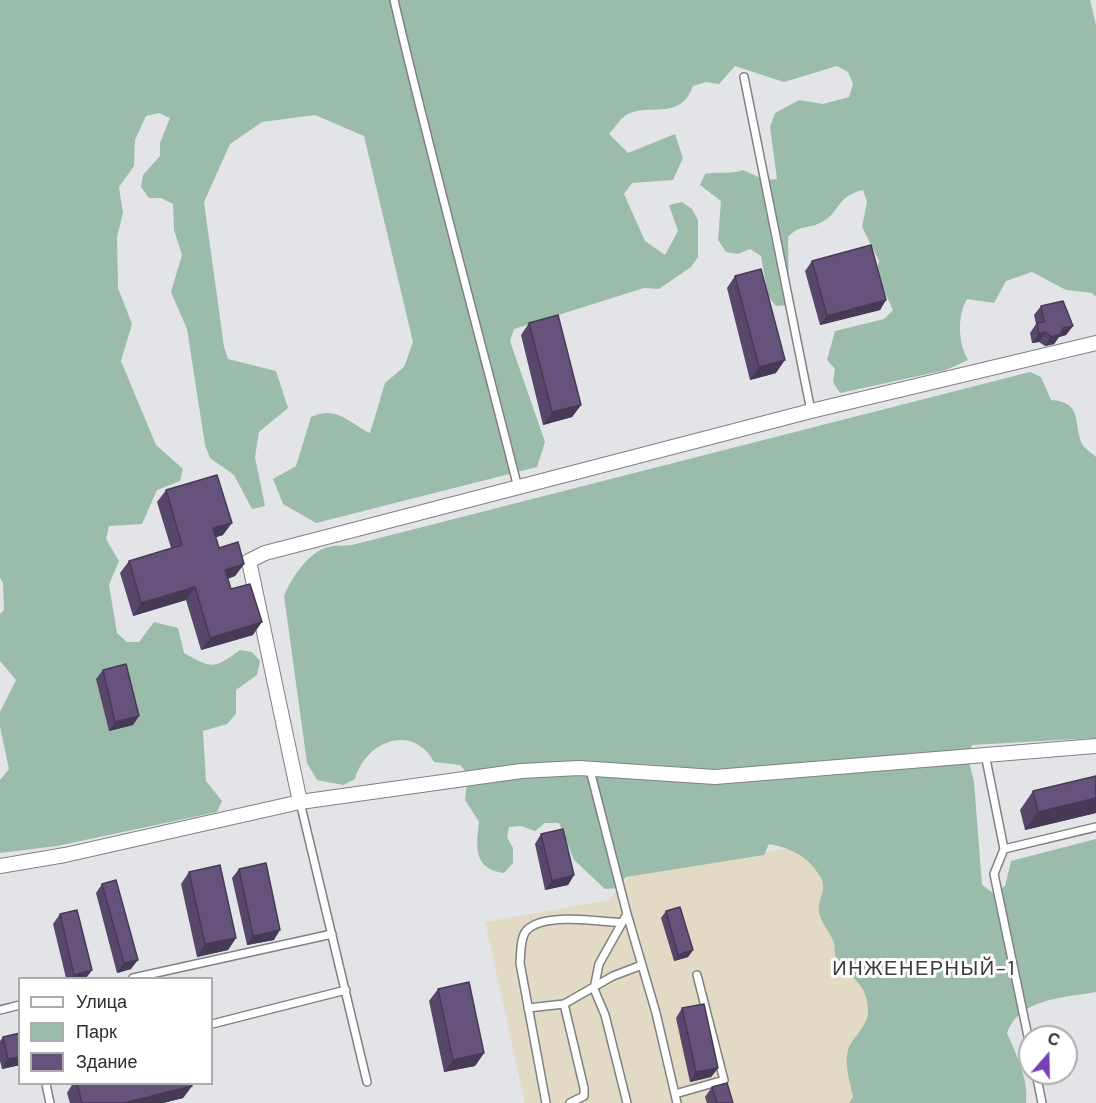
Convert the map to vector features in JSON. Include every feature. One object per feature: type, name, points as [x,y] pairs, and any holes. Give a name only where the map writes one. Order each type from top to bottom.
[{"type":"street","points":[[300,802],[249,561],[265,553],[811,411],[1096,343]]},
{"type":"street","points":[[0,866],[76,853],[300,802],[465,777],[521,771],[590,770],[715,777],[1096,746]]},
{"type":"lane","points":[[394,0],[428,146],[449,217],[518,488]]},
{"type":"lane","points":[[744,77],[811,411]]},
{"type":"lane","points":[[986,754],[1004,849],[994,874],[1026,1025]]},
{"type":"lane","points":[[590,770],[677,1103]]},
{"type":"lane","points":[[300,802],[367,1082]]},
{"type":"lane","points":[[1004,849],[1096,827]]},
{"type":"lane","points":[[627,914],[599,964],[594,989],[605,1015],[627,1103]]},
{"type":"lane","points":[[546,1103],[520,963],[522,942],[527,931],[538,924],[570,919],[622,923]]},
{"type":"lane","points":[[138,977],[332,934]]},
{"type":"lane","points":[[528,1008],[564,1004],[594,989],[613,976],[642,964]]},
{"type":"lane","points":[[697,975],[727,1091]]},
{"type":"lane","points":[[213,1024],[346,990]]},
{"type":"lane","points":[[564,1004],[584,1088],[584,1096],[570,1103]]},
{"type":"lane","points":[[0,1010],[18,1006]]},
{"type":"lane","points":[[675,1094],[724,1080]]},
{"type":"lane","points":[[46,1085],[50,1103]]},
{"type":"lane","points":[[1038,1085],[1042,1103]]},
{"type":"shaded area","points":[[834,840],[889,1103],[525,1103],[485,922],[609,900],[628,877]]},
{"type":"green space","points":[[0,0],[1090,0],[1096,25],[1096,297],[1092,293],[1066,290],[1032,272],[1006,281],[994,303],[967,299],[960,321],[960,330],[962,346],[968,360],[946,370],[840,393],[833,382],[835,369],[827,360],[835,331],[884,319],[893,310],[876,274],[879,261],[862,227],[867,202],[863,190],[848,196],[822,222],[801,228],[788,237],[789,305],[776,306],[768,296],[761,256],[750,249],[738,254],[726,252],[718,240],[721,201],[700,185],[705,174],[743,170],[765,180],[777,179],[770,127],[775,113],[799,100],[823,104],[849,97],[853,84],[848,72],[837,66],[784,82],[735,66],[719,84],[706,82],[693,86],[687,97],[672,108],[643,110],[625,116],[609,134],[628,153],[675,134],[683,158],[673,180],[632,183],[624,194],[645,241],[665,255],[678,231],[669,205],[682,202],[692,209],[698,220],[698,257],[691,267],[659,289],[644,288],[514,329],[510,341],[545,442],[537,467],[316,523],[283,504],[273,479],[296,466],[311,417],[328,413],[335,414],[370,433],[385,383],[404,367],[413,342],[364,136],[315,115],[262,122],[230,144],[204,202],[224,347],[228,359],[276,371],[288,408],[259,432],[255,457],[265,506],[252,509],[234,475],[210,458],[205,445],[187,329],[171,292],[182,255],[174,230],[173,204],[161,198],[149,198],[141,187],[143,175],[160,156],[160,143],[170,118],[159,113],[146,116],[135,140],[134,166],[119,187],[123,213],[117,237],[118,288],[132,324],[121,361],[156,445],[183,469],[180,481],[157,490],[142,524],[109,526],[106,539],[119,561],[109,585],[117,633],[127,642],[139,642],[154,622],[178,628],[184,653],[201,662],[218,664],[240,650],[252,652],[260,661],[257,675],[236,690],[236,714],[227,724],[203,731],[206,781],[222,801],[217,812],[57,846],[0,853],[0,780],[9,769],[0,727],[0,712],[16,680],[0,661],[0,614],[4,610],[3,583],[0,578]]},
{"type":"green space","points":[[1030,372],[1041,377],[1051,400],[1068,405],[1072,409],[1082,444],[1096,457],[1096,738],[972,745],[968,757],[974,782],[982,885],[993,893],[1005,886],[1011,861],[1096,839],[1096,992],[1057,998],[1032,1006],[1013,1021],[1007,1033],[1018,1058],[1018,1085],[1026,1085],[1026,1103],[849,1103],[853,1097],[847,1053],[868,1015],[867,999],[860,984],[844,969],[835,955],[834,943],[819,910],[823,888],[821,878],[811,864],[793,851],[769,844],[764,855],[626,877],[618,888],[605,889],[574,860],[559,823],[545,823],[535,831],[521,826],[509,827],[507,837],[513,848],[513,863],[504,873],[487,867],[482,862],[477,848],[479,822],[465,800],[468,774],[460,765],[434,762],[425,750],[414,743],[402,740],[379,747],[368,755],[355,779],[343,785],[317,780],[307,763],[284,596],[301,567],[314,554],[331,546],[352,545]]},
{"type":"building","points":[[871,245],[886,300],[827,316],[812,261]]},
{"type":"building","points":[[761,269],[785,360],[759,367],[735,276]]},
{"type":"building","points":[[1063,301],[1073,326],[1063,328],[1061,334],[1051,337],[1046,332],[1039,334],[1037,323],[1044,322],[1041,306]]},
{"type":"building","points":[[558,315],[581,405],[552,412],[529,323]]},
{"type":"building","points":[[217,475],[232,523],[213,528],[219,548],[238,542],[244,564],[225,570],[231,589],[250,584],[262,622],[210,638],[195,587],[141,603],[129,561],[182,545],[166,490]]},
{"type":"building","points":[[126,664],[139,716],[115,722],[103,670]]},
{"type":"building","points":[[1096,776],[1096,798],[1038,812],[1033,791]]},
{"type":"building","points":[[563,829],[574,875],[552,881],[541,834]]},
{"type":"building","points":[[266,863],[280,930],[253,936],[239,869]]},
{"type":"building","points":[[220,865],[236,938],[205,944],[189,872]]},
{"type":"building","points":[[116,880],[138,960],[124,963],[102,884]]},
{"type":"building","points":[[680,907],[693,950],[678,955],[666,911]]},
{"type":"building","points":[[77,910],[92,970],[74,975],[60,914]]},
{"type":"building","points":[[469,982],[484,1053],[453,1060],[438,989]]},
{"type":"building","points":[[704,1004],[718,1068],[696,1072],[682,1008]]},
{"type":"building","points":[[18,1033],[18,1057],[8,1059],[3,1037]]},
{"type":"building","points":[[727,1083],[733,1103],[717,1103],[712,1087]]},
{"type":"building","points":[[78,1085],[192,1086],[124,1103],[82,1103]]},
{"type":"district","name":"ИНЖЕНЕРНЫЙ-1","points":[[924,970]]}]
